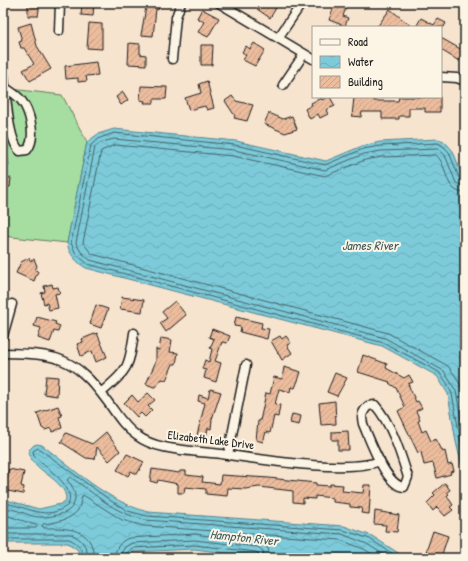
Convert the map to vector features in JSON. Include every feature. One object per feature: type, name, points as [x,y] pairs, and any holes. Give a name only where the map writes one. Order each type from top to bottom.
[{"type":"street","points":[[59,31],[60,3]]},
{"type":"street","points":[[172,58],[176,17],[181,3]]},
{"type":"street","points":[[219,3],[312,58]]},
{"type":"street","points":[[278,38],[302,3]]},
{"type":"street","points":[[283,85],[304,54]]},
{"type":"street","points":[[3,70],[6,88],[5,99],[15,144],[20,151],[27,150],[33,139],[28,115],[21,99],[6,88]]},
{"type":"street","points":[[442,78],[457,78],[465,81]]},
{"type":"street","points":[[3,336],[12,304]]},
{"type":"street","points":[[101,393],[126,370],[130,360],[134,333]]},
{"type":"street","name":"Elizabeth Lake Drive","points":[[3,353],[53,357],[70,362],[85,374],[125,426],[136,435],[149,442],[164,447],[321,465],[370,466],[380,461]]},
{"type":"street","points":[[228,455],[246,365]]},
{"type":"street","points":[[375,405],[384,416],[408,477],[404,487],[396,485],[392,481],[380,461],[363,424],[362,417],[364,410],[368,406],[375,405]]},
{"type":"green space","points":[[3,88],[62,95],[87,142],[67,243],[3,236],[3,164],[9,165],[3,125]]},
{"type":"water","name":"James River","points":[[114,129],[236,141],[326,161],[362,146],[380,142],[438,139],[444,141],[453,151],[465,183],[465,479],[456,442],[448,394],[437,376],[382,346],[86,268],[80,264],[70,251],[67,243],[87,142],[98,134]]},
{"type":"water","name":"Hampton River","points":[[37,444],[42,445],[105,493],[133,507],[148,512],[344,526],[372,536],[406,558],[267,558],[194,549],[133,552],[128,558],[79,558],[78,550],[68,543],[3,543],[3,499],[39,509],[61,504],[66,500],[65,493],[60,486],[34,463],[30,457],[29,450]]},
{"type":"building","points":[[28,3],[40,3],[38,16],[28,16]]},
{"type":"building","points":[[82,3],[94,3],[93,16],[81,15]]},
{"type":"building","points":[[139,3],[160,3],[158,10],[156,9],[153,36],[141,35],[146,7],[139,5]]},
{"type":"building","points":[[261,3],[273,3],[272,5],[276,8],[270,18],[257,9]]},
{"type":"building","points":[[335,3],[347,5],[343,16],[348,18],[345,26],[329,20]]},
{"type":"building","points":[[202,9],[219,18],[208,37],[198,32],[204,22],[197,18]]},
{"type":"building","points":[[390,9],[411,26],[378,26]]},
{"type":"building","points":[[421,18],[434,25],[438,19],[446,23],[444,27],[417,26]]},
{"type":"building","points":[[31,23],[37,46],[51,69],[30,81],[23,70],[34,64],[24,48],[21,48],[19,42],[22,41],[18,27]]},
{"type":"building","points":[[89,23],[102,24],[102,49],[87,48]]},
{"type":"building","points":[[442,39],[464,51],[459,61],[442,51]]},
{"type":"building","points":[[129,43],[140,44],[140,54],[146,55],[146,65],[128,64]]},
{"type":"building","points":[[254,43],[265,50],[255,66],[243,60],[246,55],[242,52],[246,46],[250,49]]},
{"type":"building","points":[[201,45],[213,45],[212,65],[201,65]]},
{"type":"building","points":[[96,62],[98,75],[86,76],[87,81],[78,82],[78,78],[66,79],[65,66]]},
{"type":"building","points":[[207,81],[214,108],[207,110],[205,106],[189,110],[185,98],[201,93],[199,84]]},
{"type":"building","points":[[141,86],[167,87],[166,99],[154,99],[154,103],[144,103],[145,101],[140,100]]},
{"type":"building","points":[[123,92],[128,100],[121,105],[116,97]]},
{"type":"building","points":[[232,96],[236,101],[253,105],[247,121],[234,118],[235,116],[225,101]]},
{"type":"building","points":[[321,98],[322,100],[331,98],[335,106],[326,110],[328,114],[320,118],[318,114],[310,119],[305,109],[312,105],[311,103]]},
{"type":"building","points":[[354,98],[374,98],[374,101],[398,101],[399,98],[440,98],[440,112],[425,112],[425,108],[409,108],[409,116],[399,116],[399,119],[382,119],[382,112],[362,112],[361,117],[352,116]]},
{"type":"building","points":[[269,113],[283,119],[292,116],[297,129],[285,133],[264,124]]},
{"type":"building","points":[[3,177],[11,178],[10,187],[3,186]]},
{"type":"building","points":[[29,258],[30,261],[34,259],[37,266],[35,270],[38,271],[34,281],[16,273],[21,262]]},
{"type":"building","points":[[52,284],[53,288],[58,287],[60,293],[55,294],[58,308],[49,310],[47,303],[44,304],[41,293],[45,292],[44,286]]},
{"type":"building","points":[[122,297],[144,300],[142,312],[120,309]]},
{"type":"building","points":[[175,301],[186,315],[166,332],[160,323],[167,318],[162,312]]},
{"type":"building","points":[[96,305],[108,309],[101,328],[90,324]]},
{"type":"building","points":[[37,317],[56,322],[55,324],[60,326],[58,332],[54,331],[50,342],[38,338],[41,328],[34,326]]},
{"type":"building","points":[[236,317],[262,323],[261,328],[269,329],[267,339],[240,332],[241,327],[234,326]]},
{"type":"building","points":[[212,329],[230,336],[227,343],[222,342],[215,361],[221,363],[216,382],[204,378],[206,370],[202,369],[205,360],[209,362],[212,349],[210,348],[214,339],[209,337]]},
{"type":"building","points":[[97,333],[107,357],[96,362],[92,351],[81,356],[77,344],[83,342],[82,339]]},
{"type":"building","points":[[280,336],[282,339],[286,336],[291,343],[287,345],[292,353],[282,360],[271,341]]},
{"type":"building","points":[[161,338],[172,340],[170,352],[178,353],[176,364],[173,364],[166,380],[162,379],[156,387],[154,387],[146,384],[156,361],[156,349],[159,350]]},
{"type":"building","points":[[363,355],[387,364],[386,368],[404,378],[409,375],[413,382],[408,384],[416,402],[418,401],[422,408],[416,411],[420,420],[418,421],[422,432],[426,430],[431,441],[436,439],[443,452],[445,451],[448,465],[452,464],[454,471],[450,472],[451,474],[437,478],[433,463],[424,465],[421,452],[418,453],[398,411],[405,407],[396,388],[389,383],[390,382],[358,372]]},
{"type":"building","points":[[284,367],[301,372],[299,378],[295,388],[291,387],[290,392],[279,389],[275,404],[280,405],[278,417],[274,416],[270,433],[266,432],[263,442],[256,440],[258,421],[260,421],[266,393],[270,394],[274,377],[282,379]]},
{"type":"building","points":[[335,373],[347,378],[337,396],[327,392]]},
{"type":"building","points":[[46,376],[58,377],[57,396],[44,394]]},
{"type":"building","points":[[210,389],[221,392],[212,419],[211,429],[208,428],[206,437],[197,435],[205,403],[198,401],[199,395],[208,398]]},
{"type":"building","points":[[148,393],[155,400],[148,406],[152,410],[145,417],[141,413],[137,417],[124,403],[132,395],[138,402]]},
{"type":"building","points":[[335,401],[336,424],[321,425],[319,403]]},
{"type":"building","points":[[58,406],[62,416],[59,417],[62,428],[52,432],[51,428],[45,430],[42,428],[37,413]]},
{"type":"building","points":[[292,414],[301,416],[299,425],[290,423]]},
{"type":"building","points":[[348,431],[349,450],[338,450],[338,440],[332,440],[332,432]]},
{"type":"building","points":[[106,432],[120,451],[109,461],[97,447],[95,459],[86,458],[61,442],[66,433],[92,444]]},
{"type":"building","points":[[127,454],[144,462],[137,474],[131,471],[128,476],[117,470]]},
{"type":"building","points":[[9,469],[24,472],[21,486],[24,487],[23,494],[3,490],[3,480],[7,478]]},
{"type":"building","points":[[152,469],[179,473],[180,471],[186,471],[186,475],[203,477],[202,482],[220,484],[221,475],[269,478],[316,483],[316,485],[343,485],[342,491],[363,493],[364,485],[371,485],[369,514],[361,513],[362,508],[350,507],[350,504],[333,502],[333,498],[315,496],[315,499],[303,498],[303,503],[293,502],[293,491],[259,487],[245,489],[228,488],[227,496],[206,494],[206,489],[185,487],[184,493],[178,493],[178,484],[158,480],[157,483],[150,481]]},
{"type":"building","points":[[445,483],[450,490],[447,492],[449,494],[447,496],[453,505],[450,507],[453,510],[445,516],[437,507],[433,511],[427,503],[435,495],[433,493]]},
{"type":"building","points":[[375,511],[399,515],[397,532],[385,531],[386,525],[374,524]]},
{"type":"building","points":[[433,531],[448,536],[441,557],[426,552]]}]
